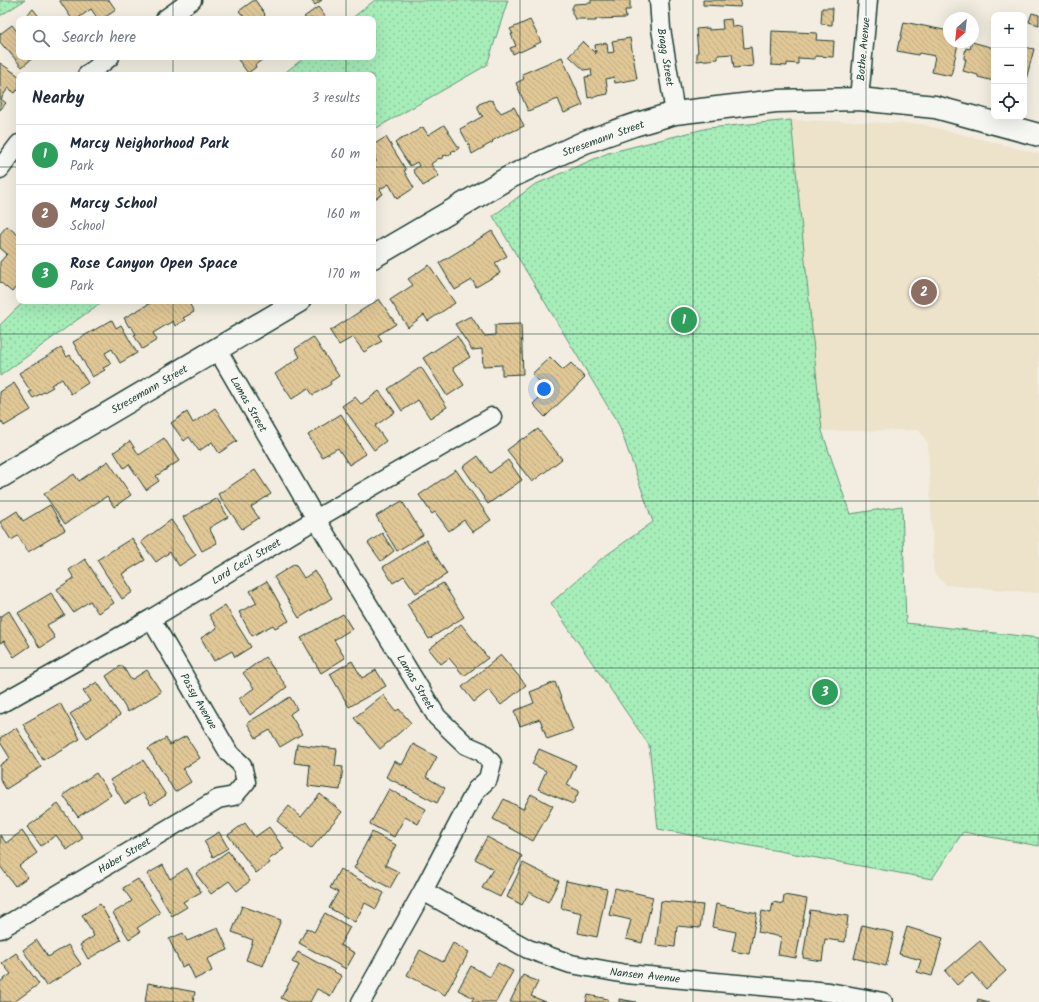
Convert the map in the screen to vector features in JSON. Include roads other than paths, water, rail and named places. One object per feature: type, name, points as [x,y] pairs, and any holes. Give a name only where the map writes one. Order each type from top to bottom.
[{"type":"street","points":[[169,16],[192,0]]},
{"type":"street","name":"Bragg Street","points":[[659,0],[661,29],[675,113]]},
{"type":"street","name":"Bothe Avenue","points":[[859,99],[868,0]]},
{"type":"street","points":[[91,72],[106,60]]},
{"type":"street","name":"Stresemann Street","points":[[376,255],[508,178],[530,167],[585,142],[675,113],[776,101],[859,99],[935,107],[1039,135]]},
{"type":"street","points":[[0,169],[16,148]]},
{"type":"street","name":"Stresemann Street","points":[[0,477],[294,304]]},
{"type":"street","name":"Lamas Street","points":[[217,349],[316,519],[437,717],[466,745],[482,752],[492,763],[488,779],[476,790],[423,891],[361,1002]]},
{"type":"street","name":"Lord Cecil Street","points":[[0,704],[151,619],[316,519],[492,417]]},
{"type":"street","name":"Passy Avenue","points":[[151,619],[229,753],[242,765],[246,782]]},
{"type":"street","name":"Haber Street","points":[[0,929],[218,799],[234,796],[246,782]]},
{"type":"street","name":"Nansen Avenue","points":[[423,891],[528,949],[570,964],[626,974],[828,992],[883,1002]]},
{"type":"place","name":"Marcy School","points":[[924,292]]},
{"type":"place","name":"Marcy Neighorhood Park","points":[[684,320]]},
{"type":"place","name":"Rose Canyon Open Space","points":[[825,692]]}]
